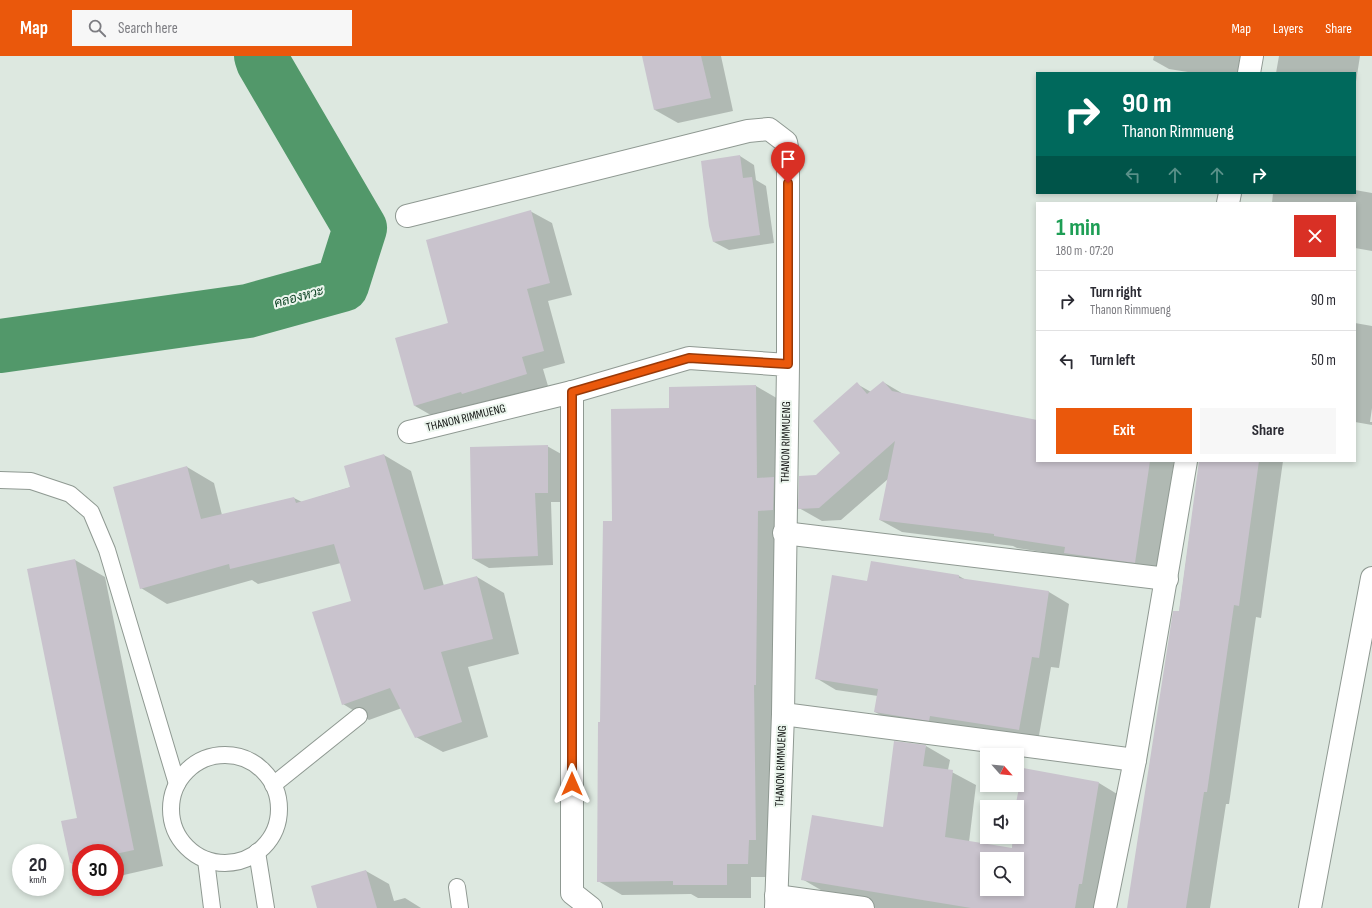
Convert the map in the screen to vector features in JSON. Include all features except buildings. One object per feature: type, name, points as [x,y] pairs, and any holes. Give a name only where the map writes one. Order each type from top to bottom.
[{"type":"street","points":[[1250,72],[1252,56]]},
{"type":"street","points":[[407,216],[748,131],[769,129],[786,142],[788,153],[788,364]]},
{"type":"street","name":"THANON RIMMUENG","points":[[409,432],[572,392],[689,358],[788,364],[784,534],[783,714],[776,902]]},
{"type":"street","points":[[572,392],[572,893],[591,908]]},
{"type":"street","points":[[1105,908],[1135,760],[1186,462]]},
{"type":"street","points":[[784,534],[1167,579]]},
{"type":"street","points":[[1310,908],[1372,578]]},
{"type":"street","points":[[783,714],[1135,760]]},
{"type":"street","points":[[776,902],[863,908]]},
{"type":"lane","points":[[0,480],[31,481],[70,494],[91,512],[107,550],[177,784]]},
{"type":"lane","points":[[273,785],[359,716]]},
{"type":"lane","points":[[217,756],[234,756],[250,761],[263,771],[273,785],[278,803],[278,821],[270,839],[257,852],[241,861],[223,864],[206,860],[190,851],[178,836],[172,819],[172,801],[177,784],[188,770],[201,761],[217,756]]},
{"type":"lane","points":[[257,852],[266,908]]},
{"type":"lane","points":[[206,860],[212,908]]},
{"type":"lane","points":[[457,887],[460,908]]},
{"type":"waterway","name":"คลองหวะ","points":[[0,346],[248,311],[342,285],[360,228],[263,62],[261,56]]},
{"type":"route","points":[[572,784],[572,392],[689,358],[788,364],[788,183]]}]
